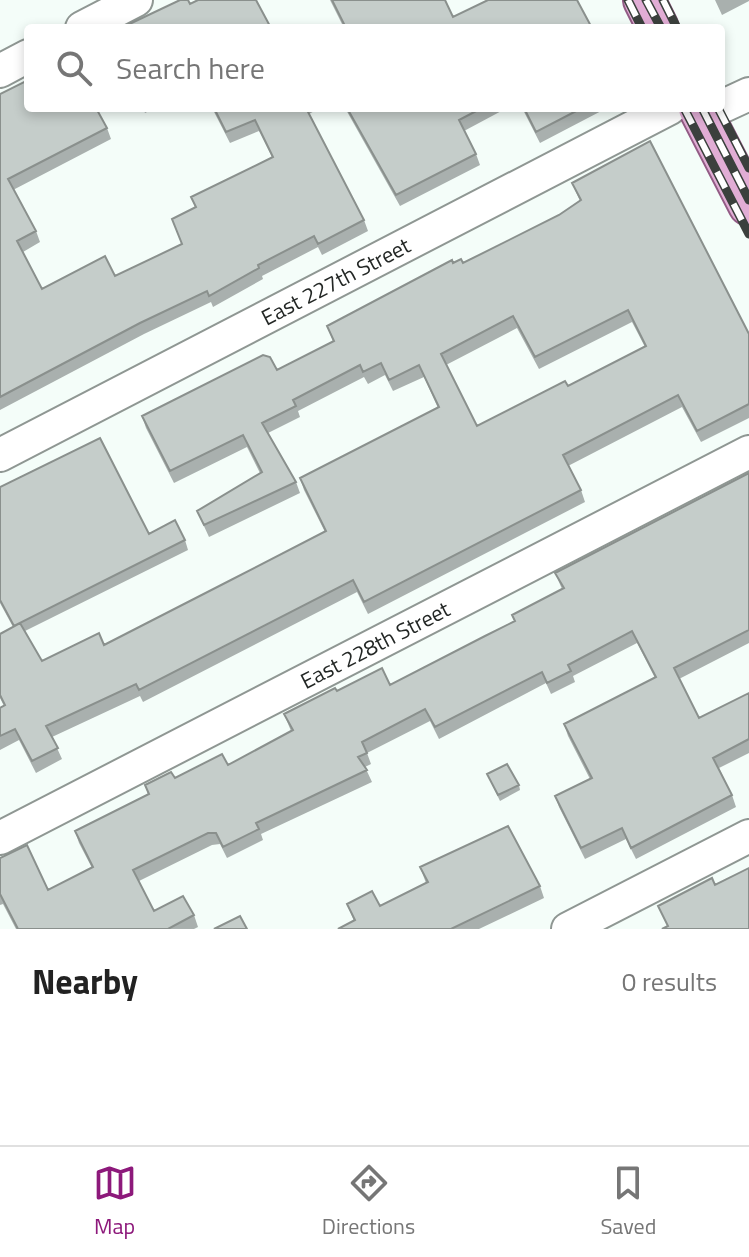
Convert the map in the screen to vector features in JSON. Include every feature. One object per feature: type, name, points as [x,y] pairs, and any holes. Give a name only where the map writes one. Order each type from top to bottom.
[{"type":"main road","points":[[644,0],[656,24]]},
{"type":"main road","points":[[703,112],[749,205]]},
{"type":"street","points":[[90,24],[136,0]]},
{"type":"street","points":[[0,71],[24,58]]},
{"type":"street","name":"East 227th Street","points":[[725,102],[749,94]]},
{"type":"street","name":"East 227th Street","points":[[0,455],[696,112]]},
{"type":"street","name":"East 228th Street","points":[[0,838],[749,452]]},
{"type":"street","points":[[568,929],[749,836]]},
{"type":"building","points":[[180,0],[188,0],[190,4],[198,0],[256,0],[269,24],[129,24]]},
{"type":"building","points":[[332,0],[445,0],[453,17],[488,0],[577,0],[590,24],[344,24]]},
{"type":"building","points":[[24,82],[24,112],[98,112],[107,128],[8,179],[36,231],[17,241],[42,289],[105,256],[115,276],[182,244],[172,219],[196,207],[191,197],[273,157],[255,120],[226,132],[216,112],[308,112],[364,220],[318,244],[314,236],[258,265],[259,268],[209,296],[207,291],[140,323],[0,397],[0,94]]},
{"type":"building","points":[[349,112],[474,112],[459,120],[476,154],[396,195]]},
{"type":"building","points":[[526,112],[574,112],[536,132]]},
{"type":"building","points":[[650,141],[749,334],[749,404],[697,431],[678,395],[563,455],[581,490],[364,602],[353,580],[139,690],[136,684],[46,726],[58,748],[32,761],[15,729],[0,736],[0,708],[5,705],[0,695],[0,634],[20,623],[42,661],[99,633],[104,645],[326,531],[300,478],[439,407],[419,365],[389,380],[381,363],[363,372],[360,365],[293,400],[296,406],[262,423],[296,482],[204,525],[197,511],[262,472],[243,435],[170,471],[142,416],[263,355],[270,357],[277,370],[334,341],[327,326],[452,260],[453,263],[461,259],[463,263],[559,215],[581,200],[572,183]],"holes":[[[628,310],[646,346],[568,386],[565,381],[477,426],[441,354],[513,316],[535,357]]]},
{"type":"building","points":[[100,438],[149,534],[175,520],[185,540],[14,626],[0,600],[0,487]]},
{"type":"building","points":[[749,473],[749,630],[674,668],[699,718],[749,693],[749,739],[713,758],[732,795],[631,848],[622,828],[581,848],[555,796],[592,778],[564,724],[656,677],[632,631],[568,665],[571,671],[547,683],[542,672],[435,727],[425,709],[362,742],[367,753],[358,757],[367,770],[256,823],[259,829],[223,847],[216,833],[208,833],[133,870],[154,911],[183,896],[194,915],[168,929],[18,929],[0,894],[0,858],[27,845],[48,890],[93,867],[75,831],[149,794],[145,785],[171,772],[175,778],[222,754],[228,765],[293,730],[284,714],[335,688],[337,691],[382,668],[390,685],[515,621],[512,615],[564,588],[555,573]]},
{"type":"building","points":[[507,764],[519,785],[498,795],[487,774]]},
{"type":"building","points":[[508,826],[540,886],[451,929],[338,929],[355,920],[347,904],[372,891],[380,906],[428,882],[420,867]]},
{"type":"building","points":[[749,868],[749,929],[662,929],[668,926],[658,906],[712,878],[715,885]]},
{"type":"building","points":[[240,916],[247,929],[214,929]]},
{"type":"railway","points":[[628,0],[640,24]]},
{"type":"railway","points":[[646,0],[659,24]]},
{"type":"railway","points":[[663,0],[675,24]]},
{"type":"railway","points":[[686,112],[749,234]]},
{"type":"railway","points":[[704,112],[749,200]]},
{"type":"railway","points":[[720,112],[749,168]]}]
